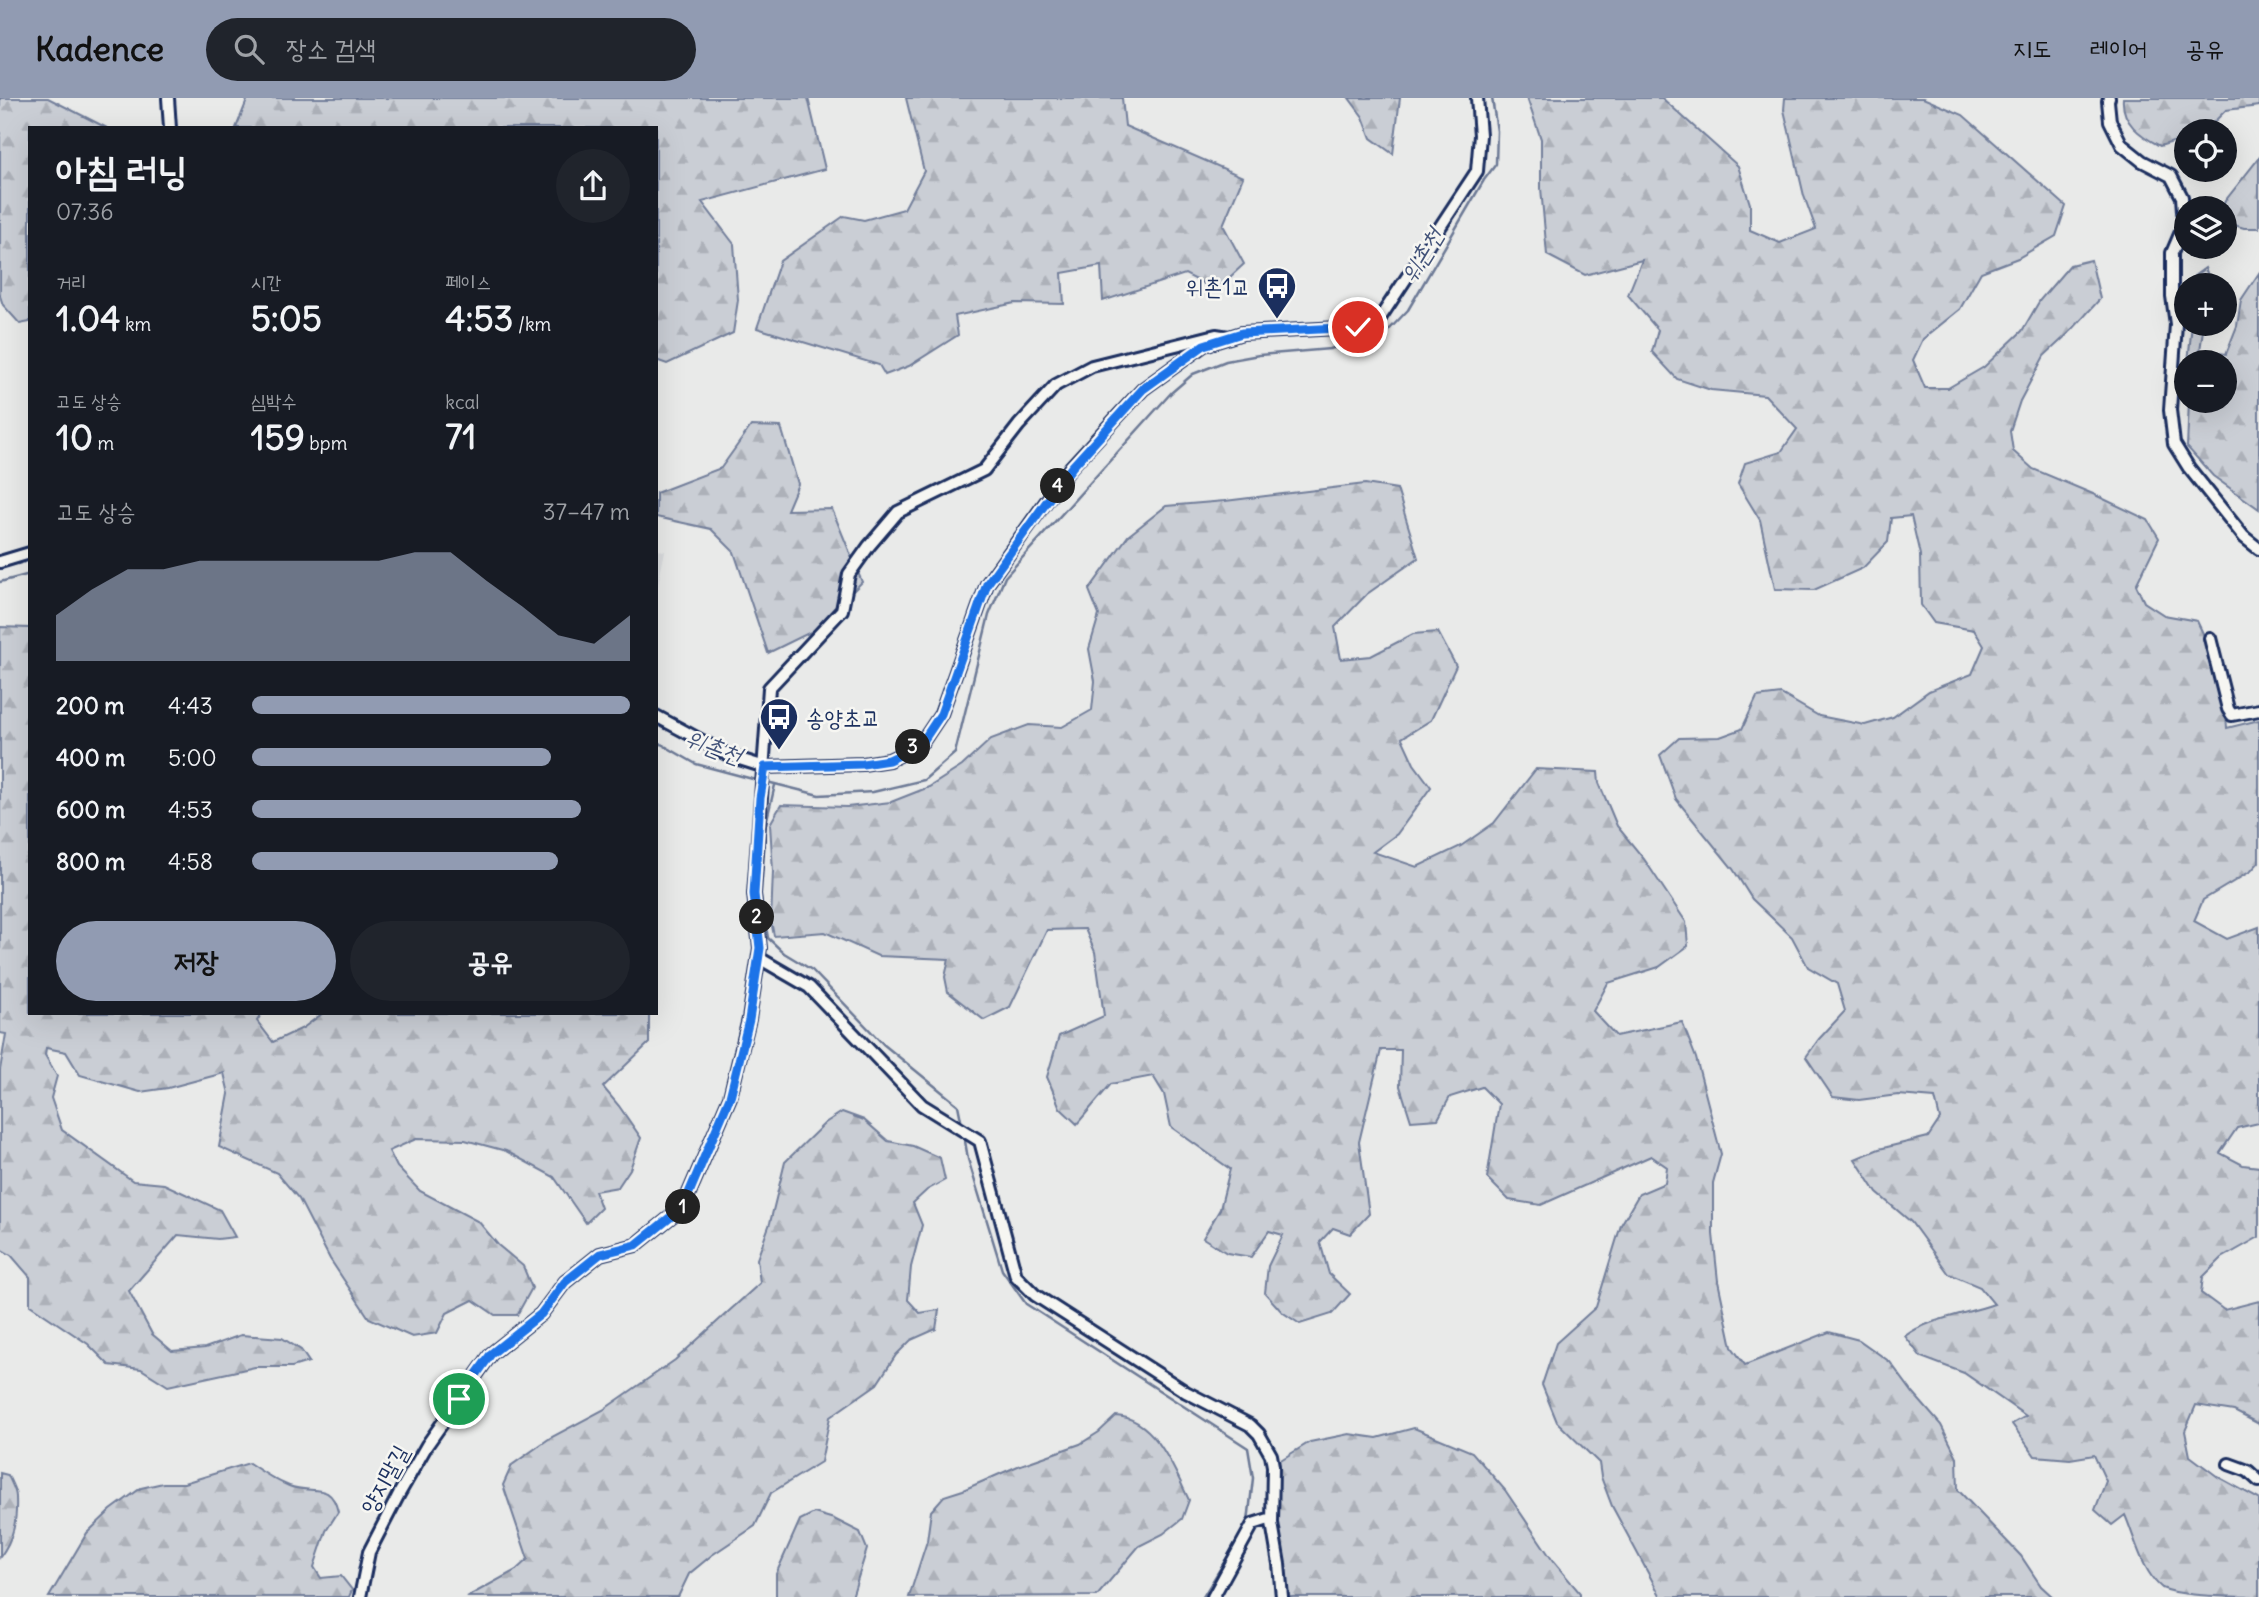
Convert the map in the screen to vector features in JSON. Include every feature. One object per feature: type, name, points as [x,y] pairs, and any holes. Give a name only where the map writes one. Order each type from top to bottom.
[{"type":"street","points":[[168,98],[170,126]]},
{"type":"street","points":[[658,717],[765,771],[889,760],[923,741],[941,714],[987,584],[1072,467],[1143,389],[1204,345],[1242,333],[1358,327],[1380,318],[1477,171],[1480,135],[1477,98]]},
{"type":"street","points":[[2109,98],[2110,121],[2122,145],[2142,161],[2171,176],[2182,197],[2184,225],[2172,253],[2172,296],[2176,324],[2170,410],[2174,444],[2189,468],[2244,537],[2259,549]]},
{"type":"street","name":"양지말길","points":[[360,1597],[369,1552],[399,1494],[427,1445],[491,1354],[541,1314],[565,1282],[600,1254],[636,1245],[683,1207],[730,1097],[749,1020],[760,948],[754,894],[769,688],[842,610],[849,574],[898,512],[984,470],[1019,425],[1056,385],[1092,366],[1216,335],[1229,337]]},
{"type":"street","points":[[0,562],[28,554]]},
{"type":"street","points":[[2210,638],[2228,709],[2232,715],[2259,710]]},
{"type":"street","points":[[759,958],[809,987],[922,1105],[979,1141],[1016,1276],[1035,1295],[1186,1392],[1250,1425],[1265,1443],[1271,1455],[1272,1518],[1282,1597]]},
{"type":"street","points":[[2229,1464],[2248,1471],[2259,1481]]},
{"type":"street","points":[[1213,1597],[1253,1524],[1272,1518]]},
{"type":"shaded area","points":[[658,550],[665,551],[658,584]]},
{"type":"green space","points":[[0,98],[48,98],[103,126],[28,126],[28,322],[20,324],[3,305],[0,296]]},
{"type":"green space","points":[[248,98],[808,98],[825,169],[702,202],[734,244],[738,300],[733,333],[667,364],[658,361],[658,126],[237,126]]},
{"type":"green space","points":[[906,98],[1122,98],[1125,126],[1243,177],[1223,225],[1244,264],[1216,290],[1185,274],[1103,301],[1101,266],[1062,273],[1064,304],[1015,303],[955,316],[958,335],[909,366],[885,375],[879,365],[757,328],[780,261],[844,216],[864,220],[904,209],[924,171]]},
{"type":"green space","points":[[1349,98],[1400,98],[1393,154],[1371,138],[1363,117]]},
{"type":"green space","points":[[1527,98],[1662,98],[1738,166],[1750,204],[1750,230],[1780,243],[1816,229],[1804,196],[1784,110],[1785,98],[1923,98],[1963,115],[2066,206],[2056,236],[2018,258],[1981,272],[1960,309],[1923,339],[1913,360],[1925,388],[1948,388],[1984,367],[2022,331],[2040,300],[2070,265],[2091,260],[2100,299],[2044,356],[2020,401],[2010,431],[2013,451],[2033,469],[2148,520],[2159,538],[2136,585],[2144,602],[2164,615],[2197,621],[2218,673],[2227,728],[2259,720],[2259,862],[2251,871],[2203,900],[2194,921],[2227,939],[2259,927],[2259,1123],[2237,1128],[2220,1153],[2243,1165],[2259,1167],[2259,1237],[2222,1258],[2203,1277],[2201,1293],[2224,1310],[2259,1301],[2259,1424],[2234,1411],[2196,1405],[2185,1431],[2190,1456],[2218,1477],[2259,1499],[2259,1597],[2194,1595],[2162,1588],[2144,1564],[2125,1515],[2112,1525],[2095,1510],[2106,1481],[2094,1455],[2070,1459],[2035,1456],[2012,1424],[2026,1416],[1964,1373],[1921,1357],[1905,1336],[1936,1321],[1994,1304],[1980,1287],[1949,1274],[1911,1222],[1877,1193],[1855,1159],[1879,1149],[1928,1137],[1940,1119],[1935,1098],[1898,1095],[1859,1100],[1833,1097],[1806,1057],[1845,1011],[1837,984],[1808,967],[1792,937],[1752,899],[1733,869],[1676,799],[1660,755],[1679,738],[1720,737],[1742,729],[1757,697],[1781,694],[1819,716],[1865,725],[1893,717],[1929,691],[1972,674],[1984,646],[1974,630],[1934,623],[1921,605],[1920,555],[1911,516],[1891,518],[1888,542],[1863,568],[1814,590],[1775,589],[1760,520],[1738,484],[1745,463],[1781,452],[1797,429],[1765,395],[1711,390],[1677,379],[1652,352],[1658,330],[1628,295],[1642,260],[1585,275],[1547,255],[1541,188],[1541,139]]},
{"type":"green space","points":[[2123,98],[2259,98],[2259,106],[2226,110],[2217,119],[2174,119],[2174,142],[2160,146],[2134,128],[2123,107]]},
{"type":"green space","points":[[2259,158],[2259,228],[2237,226],[2237,196],[2229,196]]},
{"type":"green space","points":[[2259,273],[2259,509],[2213,476],[2187,447],[2188,413],[2237,413],[2237,350],[2228,350],[2233,336],[2237,336],[2241,300]]},
{"type":"green space","points":[[2191,336],[2202,336],[2200,350],[2189,350]]},
{"type":"green space","points":[[751,426],[781,427],[798,484],[787,510],[832,509],[862,582],[815,630],[768,653],[734,552],[711,529],[658,517],[658,492],[721,468]]},
{"type":"green space","points":[[1365,484],[1397,489],[1418,558],[1367,594],[1335,627],[1341,659],[1371,656],[1413,634],[1438,632],[1456,666],[1431,720],[1402,738],[1414,764],[1431,787],[1397,834],[1373,852],[1417,867],[1461,846],[1494,823],[1536,769],[1598,772],[1599,783],[1617,826],[1644,859],[1686,922],[1688,946],[1659,967],[1608,983],[1593,1011],[1616,1036],[1682,1022],[1696,1058],[1721,1154],[1713,1183],[1713,1234],[1718,1281],[1732,1347],[1745,1365],[1829,1332],[1859,1340],[1890,1362],[1941,1425],[1957,1457],[1958,1490],[2021,1556],[2041,1586],[2053,1597],[1661,1597],[1612,1506],[1601,1477],[1599,1463],[1557,1422],[1542,1385],[1556,1343],[1596,1307],[1621,1225],[1639,1194],[1665,1183],[1667,1167],[1651,1156],[1541,1205],[1509,1200],[1487,1178],[1499,1104],[1482,1087],[1450,1097],[1438,1119],[1411,1121],[1400,1086],[1401,1050],[1381,1050],[1359,1142],[1369,1214],[1350,1234],[1333,1228],[1320,1242],[1329,1274],[1350,1294],[1332,1314],[1300,1324],[1282,1312],[1265,1293],[1268,1266],[1283,1235],[1269,1231],[1251,1257],[1227,1253],[1203,1238],[1220,1209],[1230,1169],[1171,1127],[1164,1094],[1153,1076],[1111,1084],[1077,1124],[1060,1108],[1047,1077],[1059,1036],[1104,1016],[1095,952],[1085,929],[1047,930],[1010,1007],[984,1020],[948,992],[945,977],[949,959],[878,956],[825,932],[774,936],[771,921],[773,871],[770,824],[781,805],[847,807],[891,802],[929,787],[962,766],[991,739],[1029,725],[1062,727],[1092,710],[1095,681],[1089,649],[1099,615],[1089,590],[1128,536],[1166,506]]},
{"type":"green space","points":[[0,627],[28,628],[28,1015],[261,1015],[257,1021],[273,1042],[303,1028],[320,1015],[649,1015],[649,1043],[603,1087],[641,1138],[630,1169],[618,1187],[595,1191],[601,1208],[586,1223],[554,1177],[506,1151],[465,1140],[416,1139],[389,1151],[397,1167],[420,1191],[479,1222],[498,1245],[523,1266],[532,1288],[517,1315],[495,1315],[473,1300],[447,1313],[437,1333],[412,1337],[369,1318],[330,1259],[299,1199],[277,1173],[219,1147],[229,1094],[224,1073],[168,1088],[140,1092],[80,1075],[66,1052],[46,1048],[45,1055],[57,1076],[51,1098],[62,1130],[133,1181],[164,1184],[220,1210],[235,1237],[218,1239],[178,1235],[129,1291],[152,1334],[172,1351],[205,1348],[241,1335],[282,1338],[301,1350],[309,1362],[292,1367],[255,1367],[168,1386],[141,1369],[109,1365],[88,1344],[30,1305],[30,1277],[11,1255],[0,1249],[0,1070],[6,1034],[0,1033]]},
{"type":"green space","points":[[842,1112],[864,1120],[888,1141],[913,1146],[940,1158],[945,1180],[927,1190],[913,1203],[922,1225],[911,1267],[908,1300],[920,1313],[939,1310],[936,1329],[911,1340],[896,1355],[877,1384],[830,1417],[821,1462],[771,1493],[755,1526],[689,1574],[678,1597],[467,1597],[516,1570],[528,1559],[503,1485],[512,1465],[550,1438],[603,1410],[675,1360],[760,1283],[757,1259],[770,1223],[785,1162],[825,1123]]},
{"type":"green space","points":[[1116,1416],[1130,1419],[1152,1435],[1170,1460],[1189,1500],[1182,1519],[1163,1534],[1139,1546],[1097,1596],[909,1597],[927,1541],[931,1511],[944,1496],[1080,1444],[1099,1432]]},
{"type":"green space","points":[[1414,1428],[1472,1452],[1505,1490],[1553,1561],[1580,1593],[1580,1597],[1287,1597],[1272,1501],[1279,1461],[1310,1442],[1349,1434],[1377,1438]]},
{"type":"green space","points":[[249,1463],[289,1486],[320,1490],[331,1496],[338,1512],[326,1531],[314,1567],[321,1578],[341,1576],[352,1590],[349,1597],[49,1597],[87,1533],[111,1510],[141,1488],[163,1483],[184,1483]]},
{"type":"green space","points":[[0,1473],[8,1475],[15,1491],[16,1505],[11,1536],[0,1557]]},
{"type":"green space","points":[[814,1513],[860,1532],[867,1549],[852,1597],[776,1597],[776,1574],[800,1520]]},
{"type":"waterway","points":[[174,98],[176,126]]},
{"type":"waterway","name":"위촌천","points":[[767,782],[819,795],[873,792],[924,780],[955,753],[989,615],[1005,577],[1171,393],[1193,374],[1226,361],[1259,355],[1330,349],[1387,332],[1408,310],[1496,164],[1497,131],[1492,98]]},
{"type":"waterway","name":"위촌천","points":[[0,582],[28,575]]},
{"type":"waterway","name":"위촌천","points":[[658,742],[696,764],[760,781]]},
{"type":"waterway","points":[[764,832],[775,785]]},
{"type":"waterway","points":[[763,845],[760,892],[768,938],[784,953],[812,970],[883,1044],[958,1105],[962,1125]]},
{"type":"waterway","points":[[964,1135],[968,1159],[1002,1270],[1026,1304],[1248,1448],[1253,1478],[1248,1522]]},
{"type":"waterway","points":[[1203,1597],[1245,1528]]},
{"type":"place","name":"위촌1교","points":[[1277,320]]},
{"type":"place","name":"송양초교","points":[[779,751]]},
{"type":"route","points":[[459,1399],[491,1354],[541,1314],[565,1282],[600,1254],[636,1245],[683,1207],[730,1097],[749,1020],[760,948],[754,894],[760,798],[765,767],[863,764],[889,760],[923,741],[941,714],[987,584],[1072,467],[1143,389],[1204,345],[1242,333],[1358,327]]}]
